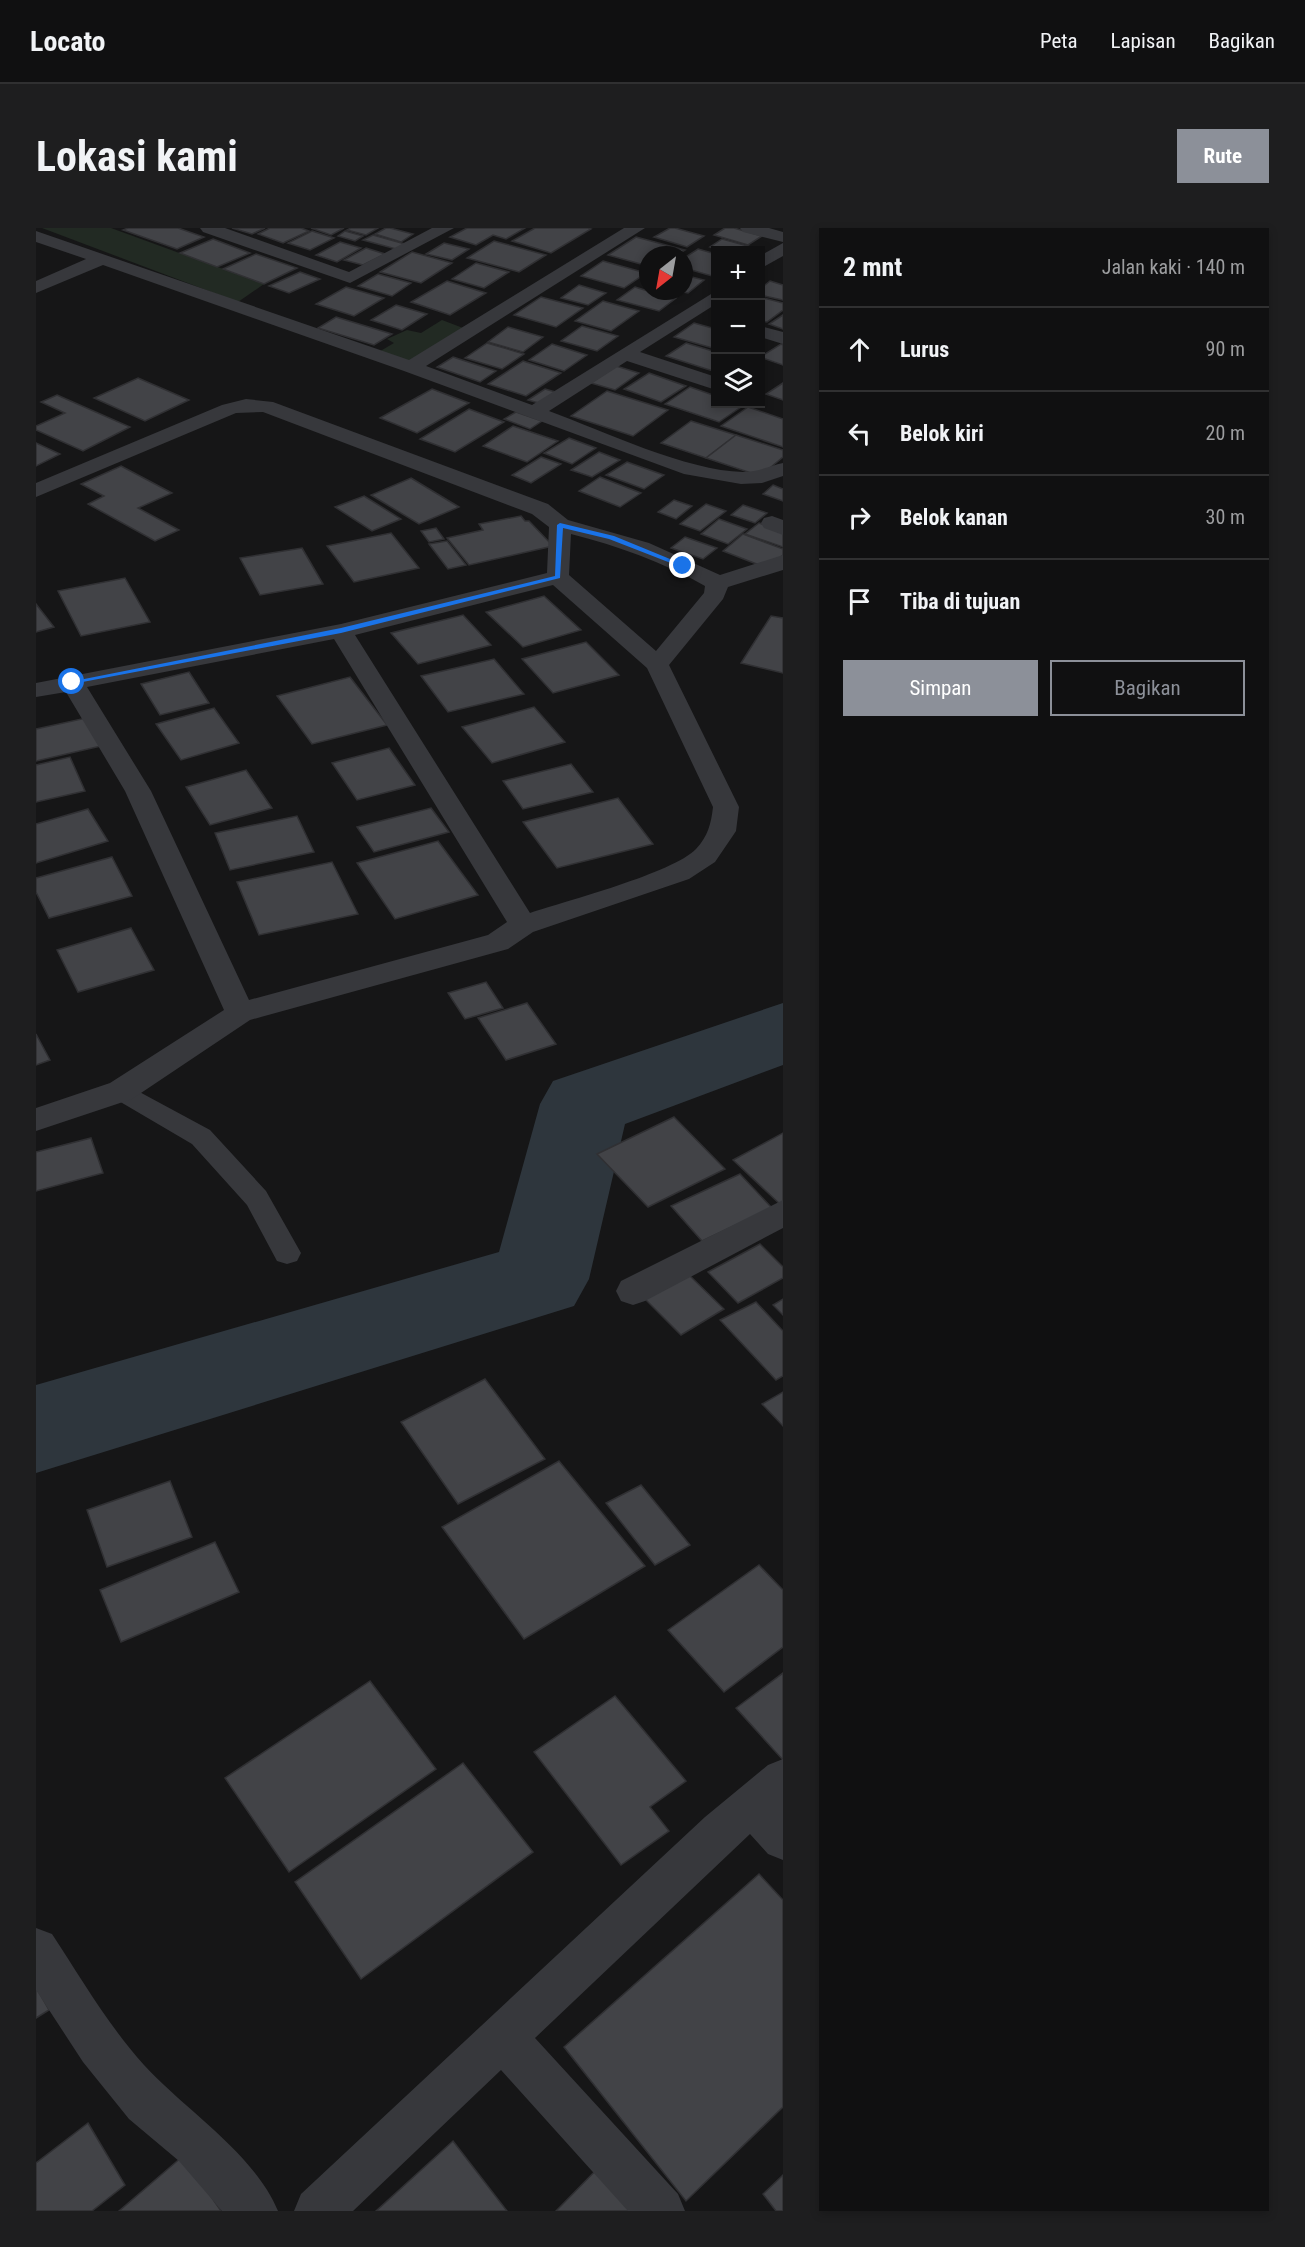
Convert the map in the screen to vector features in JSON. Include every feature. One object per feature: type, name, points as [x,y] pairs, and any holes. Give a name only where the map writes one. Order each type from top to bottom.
[{"type":"street","points":[[209,228],[350,278],[434,230]]},
{"type":"street","points":[[603,228],[631,231]]},
{"type":"street","points":[[749,228],[783,237]]},
{"type":"street","points":[[411,367],[631,231]]},
{"type":"street","points":[[36,236],[411,367],[691,470],[741,478],[762,477],[783,469]]},
{"type":"street","points":[[765,261],[783,248]]},
{"type":"street","points":[[36,288],[102,259]]},
{"type":"street","points":[[534,412],[711,299]]},
{"type":"street","points":[[693,311],[711,316]]},
{"type":"street","points":[[765,333],[783,338]]},
{"type":"street","points":[[626,354],[711,382]]},
{"type":"street","points":[[36,491],[229,409],[257,405],[540,509],[560,525],[611,538],[668,559],[717,583],[763,571],[783,562]]},
{"type":"street","points":[[558,577],[560,525]]},
{"type":"street","points":[[36,690],[341,630],[558,577]]},
{"type":"street","points":[[36,1120],[121,1091],[240,1013],[498,942],[523,925],[679,873],[705,856],[723,831],[726,807],[657,665],[558,577]]},
{"type":"street","points":[[657,665],[715,594],[717,583]]},
{"type":"street","points":[[341,630],[523,925]]},
{"type":"street","points":[[72,682],[138,791],[240,1013]]},
{"type":"street","points":[[633,1291],[783,1213]]},
{"type":"street","points":[[318,2211],[767,1791],[783,1839]]},
{"type":"street","points":[[36,1950],[99,2046],[125,2079],[146,2102],[196,2144],[254,2211]]},
{"type":"street","points":[[502,2037],[661,2211]]},
{"type":"lane","points":[[121,1091],[201,1137],[257,1198],[287,1253]]},
{"type":"shaded area","points":[[42,228],[111,228],[264,284],[238,302]]},
{"type":"shaded area","points":[[442,320],[463,328],[409,364],[377,353],[394,343],[387,339],[407,330],[421,333]]},
{"type":"building","points":[[128,228],[178,228],[204,237],[177,249],[123,230]]},
{"type":"building","points":[[232,228],[265,228],[252,234]]},
{"type":"building","points":[[270,228],[301,228],[309,231],[283,243],[258,234]]},
{"type":"building","points":[[311,228],[344,228],[331,235]]},
{"type":"building","points":[[378,228],[366,235],[347,230]]},
{"type":"building","points":[[386,228],[413,234],[401,242],[375,234]]},
{"type":"building","points":[[467,228],[525,228],[506,239],[493,235],[476,245],[450,237]]},
{"type":"building","points":[[535,228],[591,229],[551,253],[512,241]]},
{"type":"building","points":[[670,228],[704,236],[689,246],[654,237]]},
{"type":"building","points":[[725,228],[734,228],[762,236],[748,245],[714,235]]},
{"type":"building","points":[[312,231],[334,238],[310,250],[288,243]]},
{"type":"building","points":[[345,231],[363,236],[355,241],[338,236]]},
{"type":"building","points":[[373,235],[405,244],[396,249],[363,240]]},
{"type":"building","points":[[636,237],[670,246],[639,246],[639,264],[608,255]]},
{"type":"building","points":[[213,239],[250,253],[217,267],[180,253]]},
{"type":"building","points":[[722,239],[748,246],[712,246]]},
{"type":"building","points":[[494,241],[546,255],[519,272],[467,258]]},
{"type":"building","points":[[340,242],[361,248],[337,262],[316,255]]},
{"type":"building","points":[[444,243],[469,249],[452,260],[426,254]]},
{"type":"building","points":[[366,248],[385,254],[363,265],[344,260]]},
{"type":"building","points":[[698,249],[711,253],[711,276],[693,271],[693,252]]},
{"type":"building","points":[[412,252],[452,263],[421,283],[380,272]]},
{"type":"building","points":[[256,254],[297,268],[264,284],[223,269]]},
{"type":"building","points":[[603,261],[639,271],[639,278],[624,288],[581,276]]},
{"type":"building","points":[[476,263],[509,272],[484,288],[452,279]]},
{"type":"building","points":[[300,272],[320,279],[289,293],[269,286]]},
{"type":"building","points":[[378,274],[411,283],[392,296],[358,286]]},
{"type":"building","points":[[693,277],[704,280],[693,289]]},
{"type":"building","points":[[447,281],[486,293],[450,315],[411,302]]},
{"type":"building","points":[[770,281],[783,285],[783,300],[765,296],[765,285]]},
{"type":"building","points":[[579,285],[606,293],[588,305],[561,298]]},
{"type":"building","points":[[346,287],[384,298],[354,316],[316,304]]},
{"type":"building","points":[[635,287],[639,288],[639,300],[673,300],[659,311],[617,300]]},
{"type":"building","points":[[541,297],[583,308],[556,327],[514,315]]},
{"type":"building","points":[[765,298],[783,303],[783,310],[765,322]]},
{"type":"building","points":[[603,301],[639,311],[611,331],[575,321]]},
{"type":"building","points":[[396,305],[427,314],[402,330],[371,320]]},
{"type":"building","points":[[783,315],[783,329],[769,324]]},
{"type":"building","points":[[336,317],[392,334],[374,345],[318,328]]},
{"type":"building","points":[[694,323],[711,328],[711,348],[674,337]]},
{"type":"building","points":[[582,326],[618,336],[597,351],[561,341]]},
{"type":"building","points":[[508,327],[543,337],[523,352],[488,342]]},
{"type":"building","points":[[487,343],[524,354],[502,369],[465,358]]},
{"type":"building","points":[[686,343],[711,350],[711,370],[666,356]]},
{"type":"building","points":[[552,344],[587,355],[564,371],[529,360]]},
{"type":"building","points":[[783,345],[783,365],[765,359],[765,354]]},
{"type":"building","points":[[453,357],[496,371],[480,382],[437,367]]},
{"type":"building","points":[[523,361],[561,373],[526,396],[488,384]]},
{"type":"building","points":[[616,366],[639,373],[615,390],[591,383]]},
{"type":"building","points":[[649,373],[686,386],[661,402],[624,389]]},
{"type":"building","points":[[138,378],[189,400],[145,421],[94,398]]},
{"type":"building","points":[[783,383],[783,400],[766,394]]},
{"type":"building","points":[[690,387],[711,394],[711,408],[740,408],[719,422],[665,404]]},
{"type":"building","points":[[432,389],[469,403],[417,433],[380,418]]},
{"type":"building","points":[[545,389],[559,393],[542,404],[528,400]]},
{"type":"building","points":[[607,391],[668,410],[633,436],[571,416]]},
{"type":"building","points":[[57,395],[130,427],[83,451],[36,430],[36,426],[65,413],[41,402]]},
{"type":"building","points":[[747,408],[751,408],[783,419],[783,447],[721,426]]},
{"type":"building","points":[[469,409],[504,422],[455,452],[420,439]]},
{"type":"building","points":[[516,412],[542,421],[530,429],[504,419]]},
{"type":"building","points":[[691,421],[736,435],[706,458],[661,443]]},
{"type":"building","points":[[513,426],[558,441],[527,462],[483,446]]},
{"type":"building","points":[[736,435],[783,450],[783,457],[760,476],[706,458]]},
{"type":"building","points":[[569,438],[596,448],[572,464],[544,453]]},
{"type":"building","points":[[36,443],[60,454],[36,466]]},
{"type":"building","points":[[599,452],[620,460],[592,477],[571,470]]},
{"type":"building","points":[[541,457],[561,464],[531,483],[512,475]]},
{"type":"building","points":[[627,462],[664,475],[644,489],[606,475]]},
{"type":"building","points":[[121,466],[172,493],[138,508],[179,530],[155,541],[88,504],[104,496],[81,484]]},
{"type":"building","points":[[600,477],[641,493],[620,507],[579,491]]},
{"type":"building","points":[[411,478],[459,507],[419,524],[371,495]]},
{"type":"building","points":[[773,485],[783,489],[783,501],[763,494]]},
{"type":"building","points":[[364,496],[401,519],[372,531],[335,507]]},
{"type":"building","points":[[674,500],[692,506],[676,519],[658,512]]},
{"type":"building","points":[[706,504],[726,511],[700,531],[680,524]]},
{"type":"building","points":[[743,505],[767,513],[755,523],[731,515]]},
{"type":"building","points":[[521,516],[525,521],[529,521],[553,546],[469,565],[447,538],[483,530],[479,524]]},
{"type":"building","points":[[719,519],[747,529],[728,544],[701,534]]},
{"type":"building","points":[[759,523],[783,531],[783,547],[745,534]]},
{"type":"building","points":[[436,528],[444,539],[429,542],[421,531]]},
{"type":"building","points":[[391,533],[419,568],[354,582],[327,546]]},
{"type":"building","points":[[743,534],[783,549],[783,555],[767,568],[723,551]]},
{"type":"building","points":[[685,537],[717,548],[703,559],[671,548]]},
{"type":"building","points":[[447,541],[466,565],[448,569],[429,544]]},
{"type":"building","points":[[302,548],[323,584],[260,595],[240,558]]},
{"type":"building","points":[[125,578],[150,622],[81,636],[58,591]]},
{"type":"building","points":[[544,596],[581,630],[523,647],[486,612]]},
{"type":"building","points":[[36,604],[54,627],[36,632]]},
{"type":"building","points":[[463,615],[491,645],[418,664],[391,633]]},
{"type":"building","points":[[771,616],[783,618],[783,673],[741,663]]},
{"type":"building","points":[[586,642],[619,675],[553,693],[522,659]]},
{"type":"building","points":[[494,659],[524,694],[448,712],[421,676]]},
{"type":"building","points":[[189,672],[209,703],[160,715],[141,684]]},
{"type":"building","points":[[350,677],[387,725],[312,744],[277,696]]},
{"type":"building","points":[[534,707],[565,742],[492,763],[462,727]]},
{"type":"building","points":[[214,708],[239,743],[181,760],[156,724]]},
{"type":"building","points":[[86,718],[101,746],[36,761],[36,729]]},
{"type":"building","points":[[389,748],[415,785],[357,800],[332,763]]},
{"type":"building","points":[[70,757],[85,791],[36,802],[36,765]]},
{"type":"building","points":[[571,764],[593,792],[523,809],[503,781]]},
{"type":"building","points":[[246,770],[272,808],[210,825],[186,787]]},
{"type":"building","points":[[618,798],[653,844],[557,868],[523,822]]},
{"type":"building","points":[[431,808],[449,832],[374,852],[357,827]]},
{"type":"building","points":[[88,809],[108,841],[36,863],[36,824]]},
{"type":"building","points":[[297,816],[314,852],[230,870],[215,833]]},
{"type":"building","points":[[438,841],[478,895],[395,919],[357,863]]},
{"type":"building","points":[[112,857],[132,896],[49,918],[36,892],[36,878]]},
{"type":"building","points":[[332,862],[358,914],[259,935],[237,882]]},
{"type":"building","points":[[131,928],[154,970],[78,992],[57,950]]},
{"type":"building","points":[[486,982],[503,1008],[465,1019],[448,993]]},
{"type":"building","points":[[527,1003],[556,1044],[506,1060],[478,1018]]},
{"type":"building","points":[[36,1034],[50,1060],[36,1065]]},
{"type":"building","points":[[674,1117],[725,1169],[648,1207],[597,1154]]},
{"type":"building","points":[[783,1133],[783,1206],[782,1206],[733,1160]]},
{"type":"building","points":[[91,1138],[103,1173],[36,1191],[36,1152]]},
{"type":"building","points":[[740,1174],[772,1208],[702,1241],[671,1206]]},
{"type":"building","points":[[760,1244],[783,1267],[783,1278],[738,1303],[708,1272]]},
{"type":"building","points":[[687,1273],[724,1309],[681,1335],[644,1298]]},
{"type":"building","points":[[783,1299],[783,1315],[773,1305]]},
{"type":"building","points":[[756,1302],[783,1331],[783,1376],[776,1380],[720,1320]]},
{"type":"building","points":[[485,1379],[545,1459],[458,1504],[401,1422]]},
{"type":"building","points":[[783,1392],[783,1426],[762,1404]]},
{"type":"building","points":[[559,1461],[645,1566],[524,1639],[442,1527]]},
{"type":"building","points":[[170,1481],[192,1537],[107,1567],[87,1510]]},
{"type":"building","points":[[641,1485],[690,1545],[655,1565],[606,1503]]},
{"type":"building","points":[[215,1542],[239,1592],[121,1642],[100,1590]]},
{"type":"building","points":[[759,1565],[783,1590],[783,1647],[724,1692],[668,1630]]},
{"type":"building","points":[[783,1673],[783,1760],[736,1708]]},
{"type":"building","points":[[370,1681],[436,1769],[289,1872],[225,1778]]},
{"type":"building","points":[[615,1696],[686,1781],[650,1807],[669,1831],[621,1865],[534,1752]]},
{"type":"building","points":[[463,1763],[533,1852],[361,1979],[295,1882]]},
{"type":"building","points":[[759,1874],[783,1900],[783,2107],[686,2201],[564,2047]]},
{"type":"building","points":[[36,1987],[49,2010],[36,2018]]},
{"type":"building","points":[[88,2123],[125,2185],[92,2211],[36,2211],[36,2163]]},
{"type":"building","points":[[453,2141],[507,2211],[376,2211]]},
{"type":"building","points":[[183,2156],[221,2211],[119,2211]]},
{"type":"building","points":[[603,2163],[643,2211],[556,2211]]},
{"type":"building","points":[[783,2175],[783,2211],[776,2211],[763,2194]]},
{"type":"waterway","points":[[36,1429],[540,1279],[585,1104],[783,1033]]},
{"type":"route","points":[[72,682],[341,630],[558,577],[560,525],[611,538],[683,566]]}]
